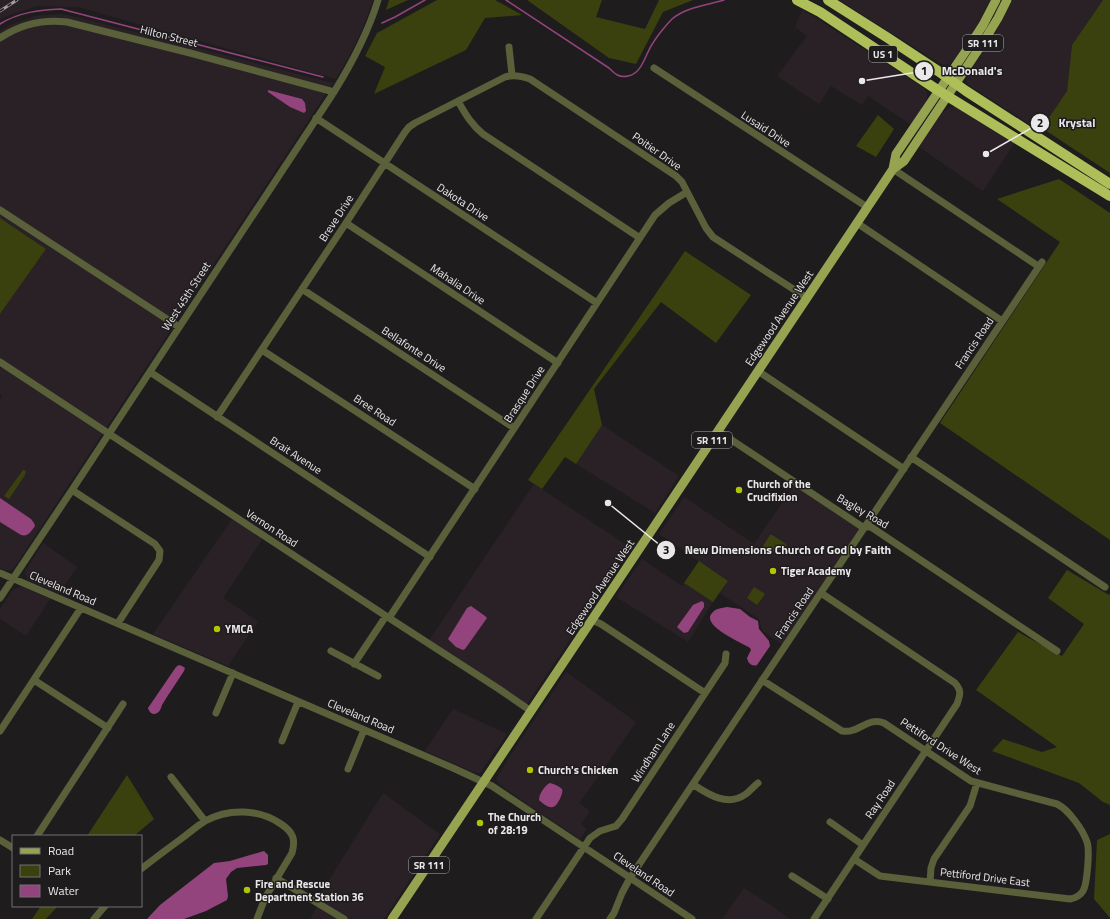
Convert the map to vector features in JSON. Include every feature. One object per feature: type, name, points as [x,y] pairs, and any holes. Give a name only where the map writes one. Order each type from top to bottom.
[{"type":"highway","name":"US 1","points":[[797,0],[820,12],[943,93],[1110,196]]},
{"type":"highway","name":"US 1","points":[[828,0],[1110,184]]},
{"type":"main road","name":"SR 111","points":[[943,93],[996,0]]},
{"type":"main road","name":"SR 111","points":[[951,81],[984,41],[1007,0]]},
{"type":"main road","name":"Edgewood Avenue West","points":[[392,919],[893,169],[896,154],[943,93]]},
{"type":"street","name":"West 45th Street","points":[[0,598],[334,92],[356,56],[373,18],[378,0]]},
{"type":"street","name":"Hilton Street","points":[[0,38],[16,28],[35,23],[58,21],[67,22],[190,53],[334,92]]},
{"type":"street","points":[[509,47],[512,75]]},
{"type":"street","name":"Lusaid Drive","points":[[654,68],[867,207]]},
{"type":"street","name":"Breve Drive","points":[[217,417],[409,127],[505,77],[512,75]]},
{"type":"street","name":"Poitier Drive","points":[[512,75],[530,79],[676,176],[682,182],[712,237],[807,298]]},
{"type":"street","points":[[458,101],[468,120],[483,134],[640,238]]},
{"type":"street","name":"Dakota Drive","points":[[316,118],[597,303]]},
{"type":"street","name":"Francis Road","points":[[610,919],[630,878],[1040,264],[893,169]]},
{"type":"street","name":"Brasque Drive","points":[[354,664],[430,557],[655,215],[668,203],[687,192]]},
{"type":"street","points":[[0,210],[178,327]]},
{"type":"street","name":"Mahalia Drive","points":[[346,223],[558,363]]},
{"type":"street","points":[[857,223],[1002,321]]},
{"type":"street","name":"Bellafonte Drive","points":[[302,289],[514,428]]},
{"type":"street","name":"Bree Road","points":[[262,350],[475,489]]},
{"type":"street","name":"Vernon Road","points":[[0,362],[531,711]]},
{"type":"street","points":[[758,371],[904,469]]},
{"type":"street","name":"Brait Avenue","points":[[150,372],[430,557]]},
{"type":"street","name":"Bagley Road","points":[[718,431],[861,526],[871,527],[1057,651]]},
{"type":"street","points":[[911,457],[1105,587]]},
{"type":"street","points":[[72,490],[155,544],[160,551],[159,560],[118,623]]},
{"type":"street","name":"Cleveland Road","points":[[0,573],[484,782],[692,919]]},
{"type":"street","name":"Ray Road","points":[[814,919],[957,704],[960,695],[960,691],[956,683],[821,593]]},
{"type":"street","points":[[0,731],[81,608]]},
{"type":"street","points":[[592,620],[607,628],[705,693]]},
{"type":"street","points":[[331,651],[378,676]]},
{"type":"street","name":"Windham Lane","points":[[536,919],[583,847],[593,835],[616,826],[622,819],[725,663],[726,654]]},
{"type":"street","points":[[216,713],[233,673]]},
{"type":"street","points":[[34,680],[108,728]]},
{"type":"street","name":"Pettiford Drive West","points":[[762,680],[842,731],[852,731],[876,720],[884,722],[971,781],[1057,804],[1063,807],[1072,816],[1084,836],[1087,843],[1088,859]]},
{"type":"street","points":[[282,741],[298,702]]},
{"type":"street","points":[[38,835],[123,704]]},
{"type":"street","points":[[348,769],[364,730]]},
{"type":"street","points":[[171,776],[205,821]]},
{"type":"street","points":[[694,784],[716,798],[729,800],[747,794],[758,783]]},
{"type":"street","points":[[930,882],[931,868],[934,859],[970,806],[977,783]]},
{"type":"street","points":[[142,868],[205,821],[218,815],[237,811],[255,813],[276,820],[292,834],[294,846],[292,853],[265,898],[257,919]]},
{"type":"street","points":[[830,822],[863,845]]},
{"type":"street","points":[[0,840],[12,847]]},
{"type":"street","name":"Pettiford Drive East","points":[[854,859],[880,876],[1070,899],[1079,896],[1084,888],[1088,859]]},
{"type":"street","points":[[792,876],[828,900]]},
{"type":"street","points":[[276,878],[344,919]]},
{"type":"street","points":[[94,919],[104,907]]},
{"type":"shaded area","points":[[0,0],[373,0],[362,30],[336,79],[78,7],[37,6],[4,17],[0,20]]},
{"type":"shaded area","points":[[839,0],[990,0],[980,20],[955,59],[944,65]]},
{"type":"shaded area","points":[[1013,0],[1103,0],[1072,45],[1067,91],[1040,131],[970,86],[966,81],[968,74],[994,35]]},
{"type":"shaded area","points":[[802,10],[924,88],[927,93],[925,104],[911,125],[868,96],[862,105],[831,86],[819,104],[777,76],[807,36],[795,27]]},
{"type":"shaded area","points":[[60,14],[77,17],[333,83],[14,568],[12,570],[5,570],[0,568],[0,400],[2,396],[0,395],[0,369],[2,367],[0,366],[0,314],[46,249],[0,218],[0,31],[10,25],[35,16]]},
{"type":"shaded area","points":[[951,107],[958,107],[1015,142],[983,191],[919,147],[942,113]]},
{"type":"shaded area","points":[[602,425],[679,476],[655,513],[576,464]]},
{"type":"shaded area","points":[[534,484],[631,548],[523,710],[426,645]]},
{"type":"shaded area","name":"Tiger Academy","points":[[795,484],[861,529],[783,645],[763,631],[759,619],[720,593],[728,581],[659,534],[684,497],[754,544]]},
{"type":"shaded area","points":[[232,519],[263,538],[223,598],[258,621],[228,666],[153,634]]},
{"type":"shaded area","points":[[43,543],[77,567],[59,593],[28,580],[25,573]]},
{"type":"shaded area","points":[[642,559],[682,586],[684,583],[713,602],[688,642],[616,597]]},
{"type":"shaded area","points":[[20,587],[50,599],[26,636],[0,619],[0,609],[12,591]]},
{"type":"shaded area","points":[[566,672],[636,722],[579,803],[590,811],[581,824],[587,829],[580,839],[527,804],[498,783],[496,779]]},
{"type":"shaded area","points":[[453,709],[507,734],[480,773],[471,771],[425,751]]},
{"type":"shaded area","points":[[383,793],[440,834],[384,919],[310,919],[317,906],[321,893]]},
{"type":"shaded area","points":[[744,888],[772,906],[790,919],[722,919]]},
{"type":"green space","points":[[389,0],[408,0],[386,10]]},
{"type":"green space","points":[[437,0],[495,0],[522,15],[485,18],[466,50],[374,94],[385,67],[365,56],[377,33]]},
{"type":"green space","points":[[527,0],[602,0],[596,17],[645,29],[659,0],[693,0],[663,12],[636,64],[609,58]]},
{"type":"green space","points":[[1103,0],[1110,0],[1110,173],[1042,128],[1067,91],[1072,45]]},
{"type":"green space","points":[[878,115],[894,129],[876,157],[856,146]]},
{"type":"green space","points":[[1059,179],[1110,213],[1110,540],[940,423],[1060,242],[997,199]]},
{"type":"green space","points":[[0,218],[46,249],[0,314]]},
{"type":"green space","points":[[685,251],[751,295],[716,343],[661,302],[594,389],[602,425],[576,464],[565,457],[542,489],[528,480]]},
{"type":"green space","points":[[23,470],[26,471],[25,475],[9,499],[4,496]]},
{"type":"green space","points":[[770,535],[786,544],[787,548],[765,553],[763,546]]},
{"type":"green space","points":[[699,561],[728,581],[713,602],[684,583]]},
{"type":"green space","points":[[1067,570],[1109,595],[1110,594],[1110,805],[1103,802],[1079,783],[992,751],[1003,739],[1042,752],[1057,747],[976,690],[1018,632],[1062,656],[1084,624],[1048,598]]},
{"type":"green space","points":[[754,587],[765,594],[757,605],[747,598]]},
{"type":"green space","points":[[127,775],[154,819],[135,835],[88,835]]},
{"type":"green space","points":[[1110,834],[1110,918],[1094,899],[1097,840]]},
{"type":"green space","points":[[40,907],[57,907],[46,919],[32,919]]},
{"type":"water","points":[[268,90],[302,99],[305,103],[306,111],[304,113],[290,107],[268,92]]},
{"type":"water","points":[[0,498],[31,519],[35,526],[30,533],[21,535],[0,522]]},
{"type":"water","points":[[702,601],[704,603],[704,607],[688,632],[684,633],[677,627],[693,605]]},
{"type":"water","points":[[471,606],[487,618],[463,650],[456,647],[448,639],[467,608]]},
{"type":"water","points":[[727,607],[740,609],[758,621],[759,629],[769,641],[770,646],[757,665],[752,665],[749,663],[747,658],[751,650],[750,648],[723,633],[711,622],[710,617],[714,611]]},
{"type":"water","points":[[179,665],[185,668],[184,671],[162,705],[160,711],[156,714],[151,713],[148,708],[176,667]]},
{"type":"water","points":[[550,783],[562,789],[559,801],[553,807],[546,806],[539,800],[543,790]]},
{"type":"water","points":[[264,851],[268,855],[268,864],[237,868],[231,872],[226,879],[227,900],[206,911],[184,919],[147,919],[160,905],[214,863],[230,861]]},
{"type":"waterway","points":[[382,23],[425,0]]},
{"type":"waterway","points":[[506,0],[620,76],[628,76],[637,71],[650,47],[672,19],[690,9],[724,0]]},
{"type":"waterway","points":[[0,24],[22,14],[61,9],[323,77]]},
{"type":"railway","points":[[0,11],[17,0]]},
{"type":"place","name":"McDonald's","points":[[862,81]]},
{"type":"place","name":"Krystal","points":[[986,154]]},
{"type":"place","name":"Church of the Crucifixion","points":[[739,490]]},
{"type":"place","name":"New Dimensions Church of God by Faith","points":[[608,503]]},
{"type":"place","name":"Tiger Academy","points":[[773,571]]},
{"type":"place","name":"YMCA","points":[[217,629]]},
{"type":"place","name":"Church's Chicken","points":[[530,770]]},
{"type":"place","name":"The Church of 28:19","points":[[480,823]]},
{"type":"place","name":"Fire and Rescue Department Station 36","points":[[247,890]]}]
